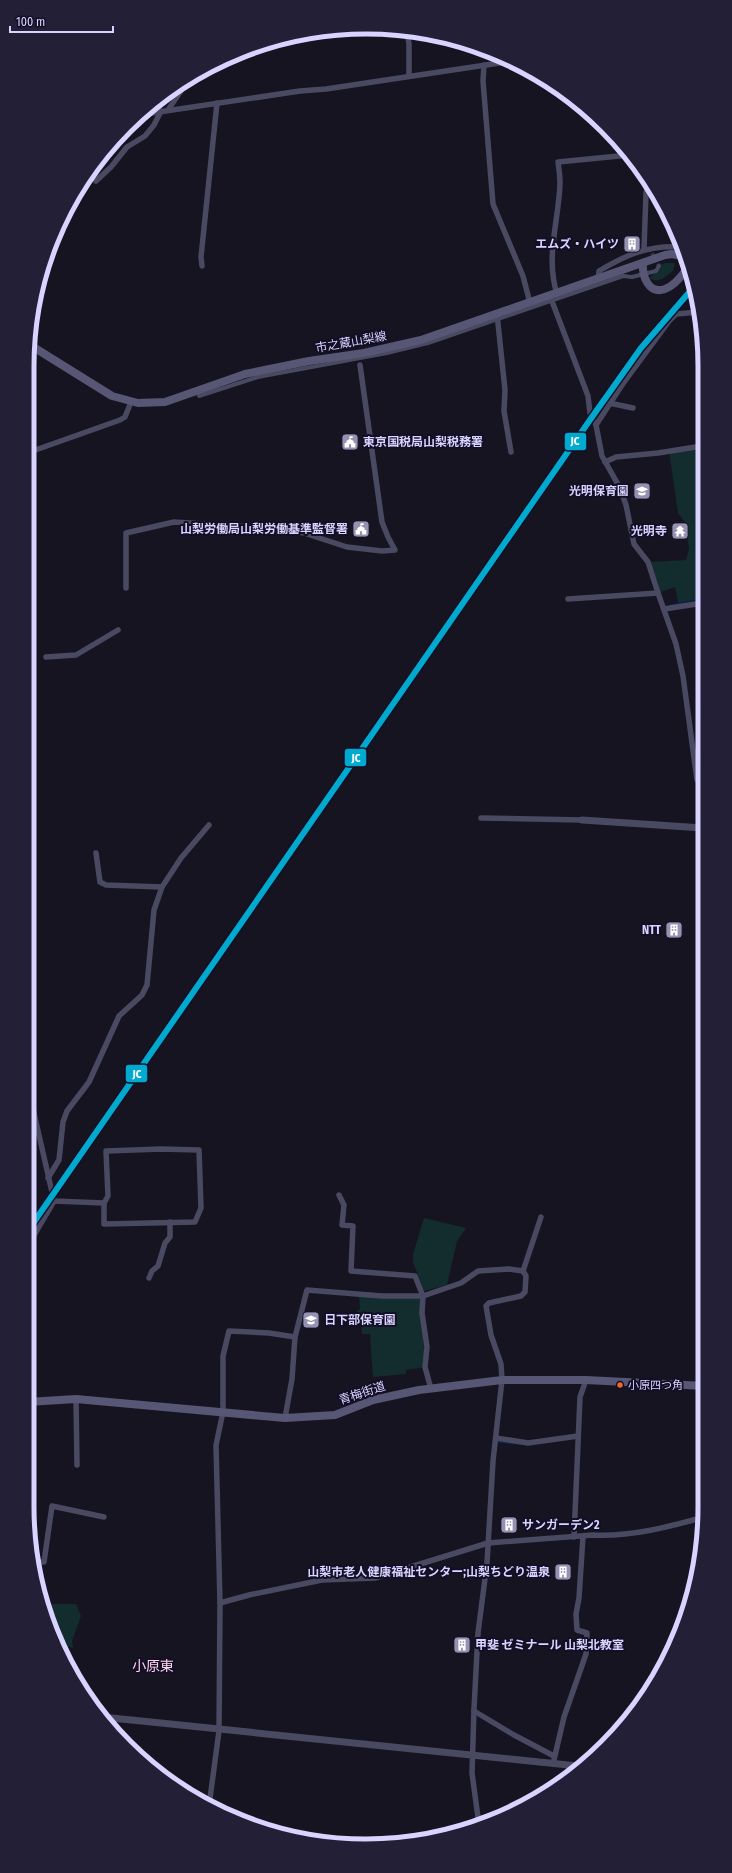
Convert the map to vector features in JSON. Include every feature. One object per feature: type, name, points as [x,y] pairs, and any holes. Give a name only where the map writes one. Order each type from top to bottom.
[{"type":"main road","name":"市之蔵山梨線","points":[[35,348],[107,394],[131,402],[147,404],[165,402],[245,374],[309,361],[371,352],[421,340],[497,317],[530,303],[553,297],[643,263],[672,254],[679,255]]},
{"type":"main road","points":[[643,263],[643,274],[650,286],[661,290],[674,283],[684,272]]},
{"type":"main road","name":"青梅街道","points":[[34,1402],[76,1399],[285,1418],[336,1415],[373,1400],[431,1389],[502,1380],[586,1380],[698,1386]]},
{"type":"street","points":[[408,37],[409,76]]},
{"type":"street","points":[[151,113],[300,91],[326,90],[501,63]]},
{"type":"street","points":[[484,65],[483,81],[492,204],[523,276],[530,303]]},
{"type":"street","points":[[168,110],[181,91]]},
{"type":"street","points":[[202,266],[201,257],[217,102]]},
{"type":"street","points":[[96,181],[111,167],[127,147],[145,136],[154,125],[161,111]]},
{"type":"street","points":[[623,156],[558,162],[560,183],[552,265],[553,297],[588,396],[590,413],[596,425],[605,462],[620,488],[626,505],[634,544],[648,562],[676,644],[683,676],[698,780]]},
{"type":"street","points":[[644,249],[647,189]]},
{"type":"street","points":[[598,279],[599,271],[644,249],[662,246],[676,247]]},
{"type":"street","points":[[199,396],[258,377],[411,347],[553,297],[623,276],[632,277],[656,271],[659,266]]},
{"type":"street","points":[[596,425],[609,403],[676,314],[694,312]]},
{"type":"street","points":[[497,317],[503,369],[504,411],[511,452]]},
{"type":"street","points":[[126,588],[126,533],[174,522],[282,529],[304,533],[347,547],[382,552],[395,550],[382,522],[360,365]]},
{"type":"street","points":[[34,451],[120,420],[125,417],[131,402]]},
{"type":"street","points":[[609,403],[633,408]]},
{"type":"street","points":[[605,462],[616,457],[658,453],[698,447]]},
{"type":"street","points":[[568,599],[658,593]]},
{"type":"street","points":[[664,609],[698,604]]},
{"type":"street","points":[[46,656],[76,655],[118,630]]},
{"type":"street","points":[[481,818],[582,820],[698,828]]},
{"type":"street","points":[[48,1178],[59,1160],[63,1122],[67,1111],[89,1082],[119,1016],[142,996],[147,985],[154,910],[162,887],[177,863],[208,825]]},
{"type":"street","points":[[96,853],[100,882],[106,885],[162,887]]},
{"type":"street","points":[[34,1114],[54,1201],[34,1235]]},
{"type":"street","points":[[161,1149],[199,1150],[201,1208],[195,1222],[170,1222],[104,1224],[104,1203],[108,1196],[106,1151],[161,1149]]},
{"type":"street","points":[[339,1195],[344,1205],[342,1225],[353,1226],[351,1271],[415,1276],[423,1296],[422,1313],[427,1348],[425,1367],[431,1389]]},
{"type":"street","points":[[54,1201],[104,1203]]},
{"type":"street","points":[[478,1819],[472,1773],[478,1633],[488,1543],[502,1380],[501,1364],[491,1335],[486,1306],[489,1303],[521,1296],[525,1292],[526,1276],[523,1271],[541,1217]]},
{"type":"street","points":[[149,1278],[152,1271],[158,1266],[164,1243],[170,1237],[170,1222]]},
{"type":"street","points":[[285,1418],[292,1379],[295,1337],[307,1290],[382,1296],[423,1296],[461,1283],[478,1271],[509,1269],[523,1271]]},
{"type":"street","points":[[209,1800],[219,1730],[220,1603],[216,1445],[224,1412],[224,1356],[229,1331],[269,1333],[295,1337]]},
{"type":"street","points":[[574,1537],[580,1397],[586,1380]]},
{"type":"street","points":[[76,1399],[77,1465]]},
{"type":"street","points":[[496,1438],[528,1443],[578,1436]]},
{"type":"street","points":[[39,1562],[44,1562],[52,1506],[104,1517]]},
{"type":"street","points":[[220,1603],[249,1595],[322,1580],[375,1578],[488,1543],[634,1532],[697,1519]]},
{"type":"street","points":[[553,1764],[564,1717],[586,1654],[587,1633],[577,1630],[576,1614],[579,1598],[583,1536]]},
{"type":"street","points":[[474,1711],[514,1735],[554,1756]]},
{"type":"street","points":[[110,1718],[574,1766]]},
{"type":"green space","points":[[665,263],[675,263],[673,271],[659,280],[649,278],[660,269],[661,265]]},
{"type":"green space","points":[[698,447],[698,604],[679,607],[675,587],[658,593],[648,562],[686,560],[689,549],[685,522],[678,513],[669,451]]},
{"type":"green space","points":[[424,1218],[466,1228],[457,1241],[447,1285],[424,1291],[413,1262],[413,1254]]},
{"type":"green space","points":[[419,1294],[422,1313],[425,1367],[406,1370],[406,1374],[373,1377],[370,1334],[362,1334],[362,1325],[357,1324],[357,1311],[360,1309],[359,1295]]},
{"type":"green space","points":[[49,1604],[76,1604],[81,1616],[72,1641],[73,1648],[64,1646]]},
{"type":"waterway","points":[[671,605],[698,600]]},
{"type":"waterway","points":[[499,1442],[514,1444]]},
{"type":"tunnel","points":[[649,248],[659,266]]},
{"type":"transit line","name":"JC","points":[[34,1222],[592,417],[641,348],[690,292]]},
{"type":"place","name":"エムズ・ハイツ","points":[[632,244]]},
{"type":"place","name":"東京国税局山梨税務署","points":[[350,442]]},
{"type":"place","name":"光明保育園","points":[[642,491]]},
{"type":"place","name":"山梨労働局山梨労働基準監督署","points":[[361,529]]},
{"type":"place","name":"光明寺","points":[[680,531]]},
{"type":"place","name":"NTT","points":[[674,930]]},
{"type":"place","name":"日下部保育園","points":[[311,1320]]},
{"type":"place","name":"小原四つ角","points":[[620,1385]]},
{"type":"place","name":"サンガーデン2","points":[[509,1525]]},
{"type":"place","name":"山梨市老人健康福祉センター;山梨ちどり温泉","points":[[563,1572]]},
{"type":"place","name":"甲斐 ゼミナール 山梨北教室","points":[[462,1645]]},
{"type":"district","name":"小原東","points":[[153,1666]]}]
